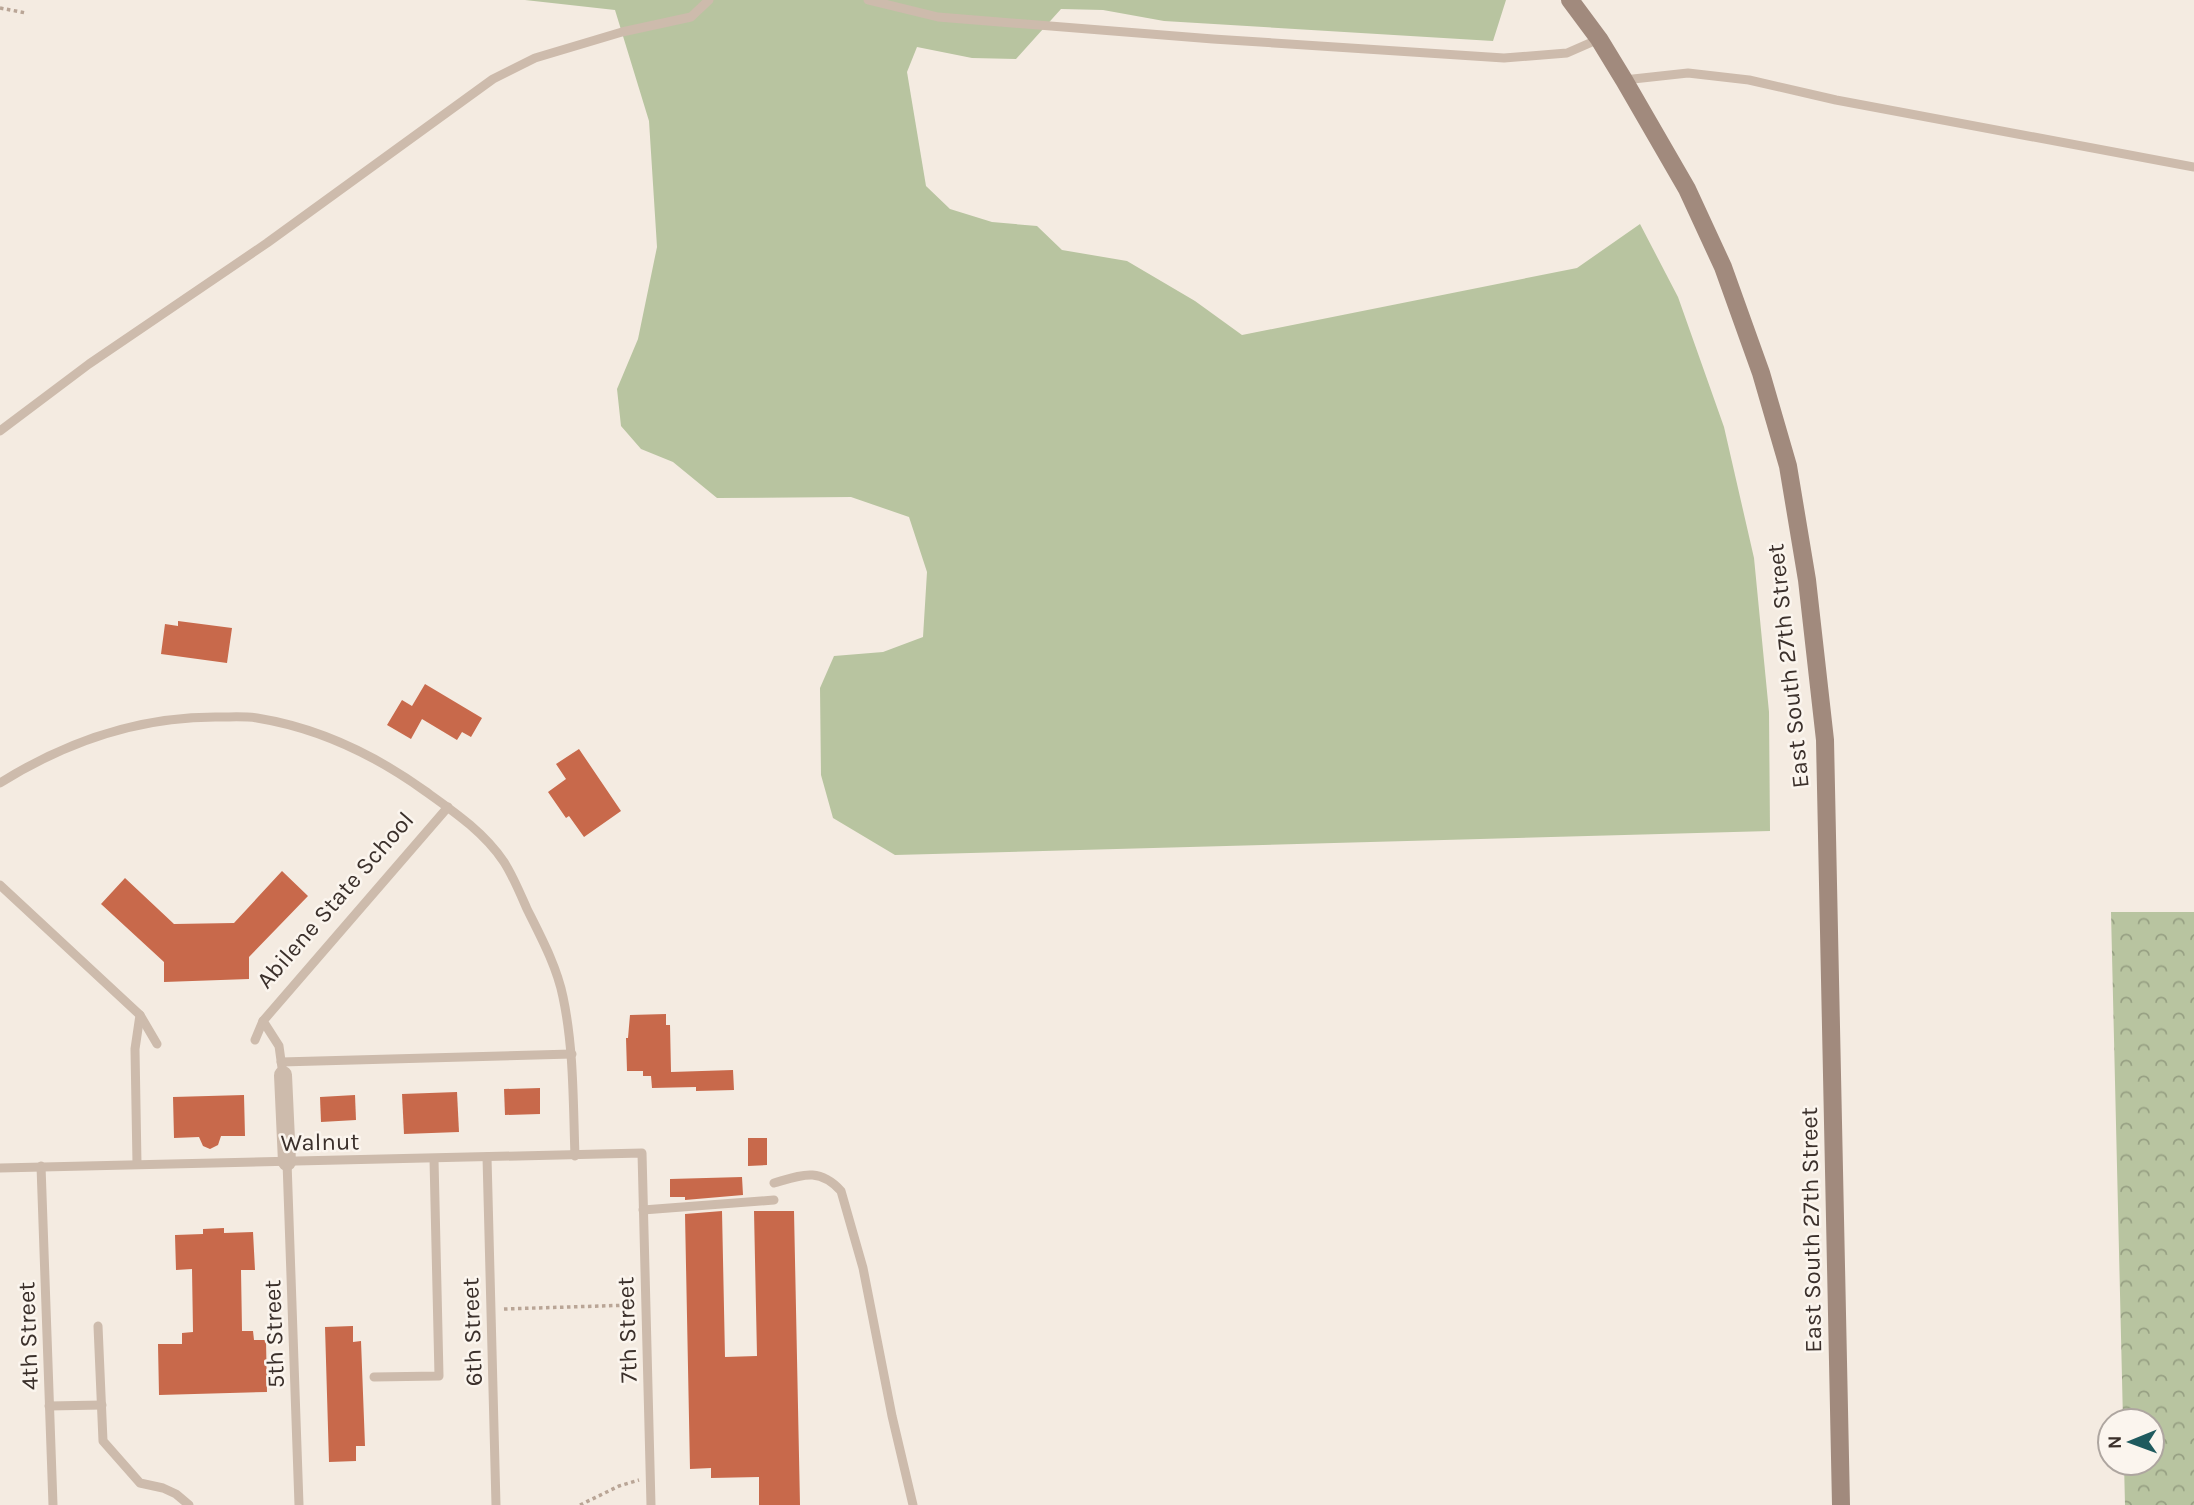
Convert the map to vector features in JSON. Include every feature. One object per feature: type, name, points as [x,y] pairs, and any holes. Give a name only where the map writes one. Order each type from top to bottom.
[{"type":"main road","name":"East South 27th Street","points":[[1570,0],[1599,39],[1687,188],[1723,267],[1761,373],[1788,466],[1807,580],[1825,740],[1841,1505]]},
{"type":"street","name":"Abilene State School","points":[[282,1069],[287,1162]]},
{"type":"lane","points":[[0,431],[89,364],[267,243],[494,79],[535,58],[622,32],[691,17],[709,0]]},
{"type":"lane","points":[[868,0],[938,18],[1504,58],[1567,52],[1599,39]]},
{"type":"lane","points":[[1624,80],[1688,73],[1749,80],[1836,100],[2194,167]]},
{"type":"lane","name":"Abilene State School","points":[[0,783],[103,732],[162,720],[202,716],[255,717],[298,728],[348,744],[395,769],[478,831],[503,861],[545,946],[563,995],[572,1054],[575,1156]]},
{"type":"lane","name":"Abilene State School","points":[[282,1069],[276,1040],[263,1021],[448,807]]},
{"type":"lane","points":[[0,885],[140,1015],[157,1044]]},
{"type":"lane","points":[[137,1164],[135,1049],[140,1015]]},
{"type":"lane","points":[[255,1041],[263,1021]]},
{"type":"lane","points":[[282,1069],[572,1054]]},
{"type":"lane","name":"Walnut","points":[[0,1168],[642,1153]]},
{"type":"lane","name":"7th Street","points":[[642,1153],[651,1505]]},
{"type":"lane","name":"6th Street","points":[[487,1157],[496,1505]]},
{"type":"lane","points":[[374,1377],[439,1376],[434,1158]]},
{"type":"lane","name":"5th Street","points":[[287,1162],[299,1505]]},
{"type":"lane","name":"4th Street","points":[[41,1167],[53,1505]]},
{"type":"lane","points":[[774,1183],[801,1176],[822,1175],[841,1191],[863,1268],[892,1416],[914,1505]]},
{"type":"lane","points":[[643,1210],[774,1200]]},
{"type":"lane","points":[[98,1325],[103,1441],[140,1483],[163,1488],[189,1505]]},
{"type":"lane","points":[[50,1406],[102,1405]]},
{"type":"path","points":[[0,8],[26,13]]},
{"type":"path","points":[[491,1309],[646,1305]]},
{"type":"path","points":[[580,1505],[619,1486],[651,1479]]},
{"type":"green space","points":[[525,0],[1506,0],[1493,41],[1164,21],[1103,10],[1061,9],[1016,59],[972,58],[917,47],[907,72],[926,186],[950,209],[992,222],[1037,226],[1062,250],[1127,261],[1195,301],[1242,335],[1577,268],[1640,224],[1678,297],[1724,427],[1754,558],[1769,712],[1770,831],[895,855],[833,818],[821,775],[820,688],[834,656],[883,652],[923,637],[927,572],[909,517],[851,497],[717,498],[673,462],[641,449],[621,426],[617,389],[638,339],[657,247],[649,121],[615,10]]},
{"type":"green space","points":[[2111,912],[2194,912],[2194,1505],[2125,1505],[2124,1477],[2166,1477],[2166,1407],[2123,1407]]},
{"type":"building","points":[[178,621],[232,628],[227,663],[161,654],[165,624],[178,626]]},
{"type":"building","points":[[425,684],[482,718],[471,737],[462,732],[457,740],[422,719],[411,739],[387,725],[402,700],[412,706]]},
{"type":"building","points":[[579,749],[621,811],[584,837],[569,816],[566,818],[548,792],[566,779],[556,764]]},
{"type":"building","points":[[282,871],[308,896],[249,957],[249,979],[164,982],[164,962],[101,904],[125,878],[174,924],[234,923]]},
{"type":"building","points":[[666,1014],[666,1025],[670,1025],[671,1072],[733,1070],[734,1090],[652,1088],[651,1076],[643,1076],[643,1071],[627,1071],[626,1038],[630,1015]]},
{"type":"building","points":[[540,1088],[540,1114],[505,1115],[504,1089]]},
{"type":"building","points":[[457,1092],[459,1132],[404,1134],[402,1094]]},
{"type":"building","points":[[244,1095],[245,1136],[221,1136],[218,1145],[210,1149],[203,1146],[199,1137],[174,1138],[173,1097]]},
{"type":"building","points":[[355,1095],[356,1120],[321,1122],[320,1097]]},
{"type":"building","points":[[748,1138],[767,1138],[767,1165],[748,1166]]},
{"type":"building","points":[[742,1177],[743,1195],[685,1200],[685,1197],[670,1197],[670,1179]]},
{"type":"building","points":[[722,1211],[725,1357],[757,1356],[754,1211],[794,1211],[800,1505],[759,1505],[759,1477],[711,1478],[711,1468],[690,1469],[685,1214]]},
{"type":"building","points":[[224,1228],[224,1233],[253,1232],[255,1270],[241,1270],[242,1331],[253,1331],[254,1340],[266,1340],[267,1392],[159,1395],[158,1344],[182,1344],[182,1333],[193,1332],[192,1269],[176,1270],[175,1235],[203,1234],[203,1229]]},
{"type":"building","points":[[353,1326],[353,1342],[361,1341],[365,1446],[356,1446],[356,1461],[329,1462],[325,1327]]}]
